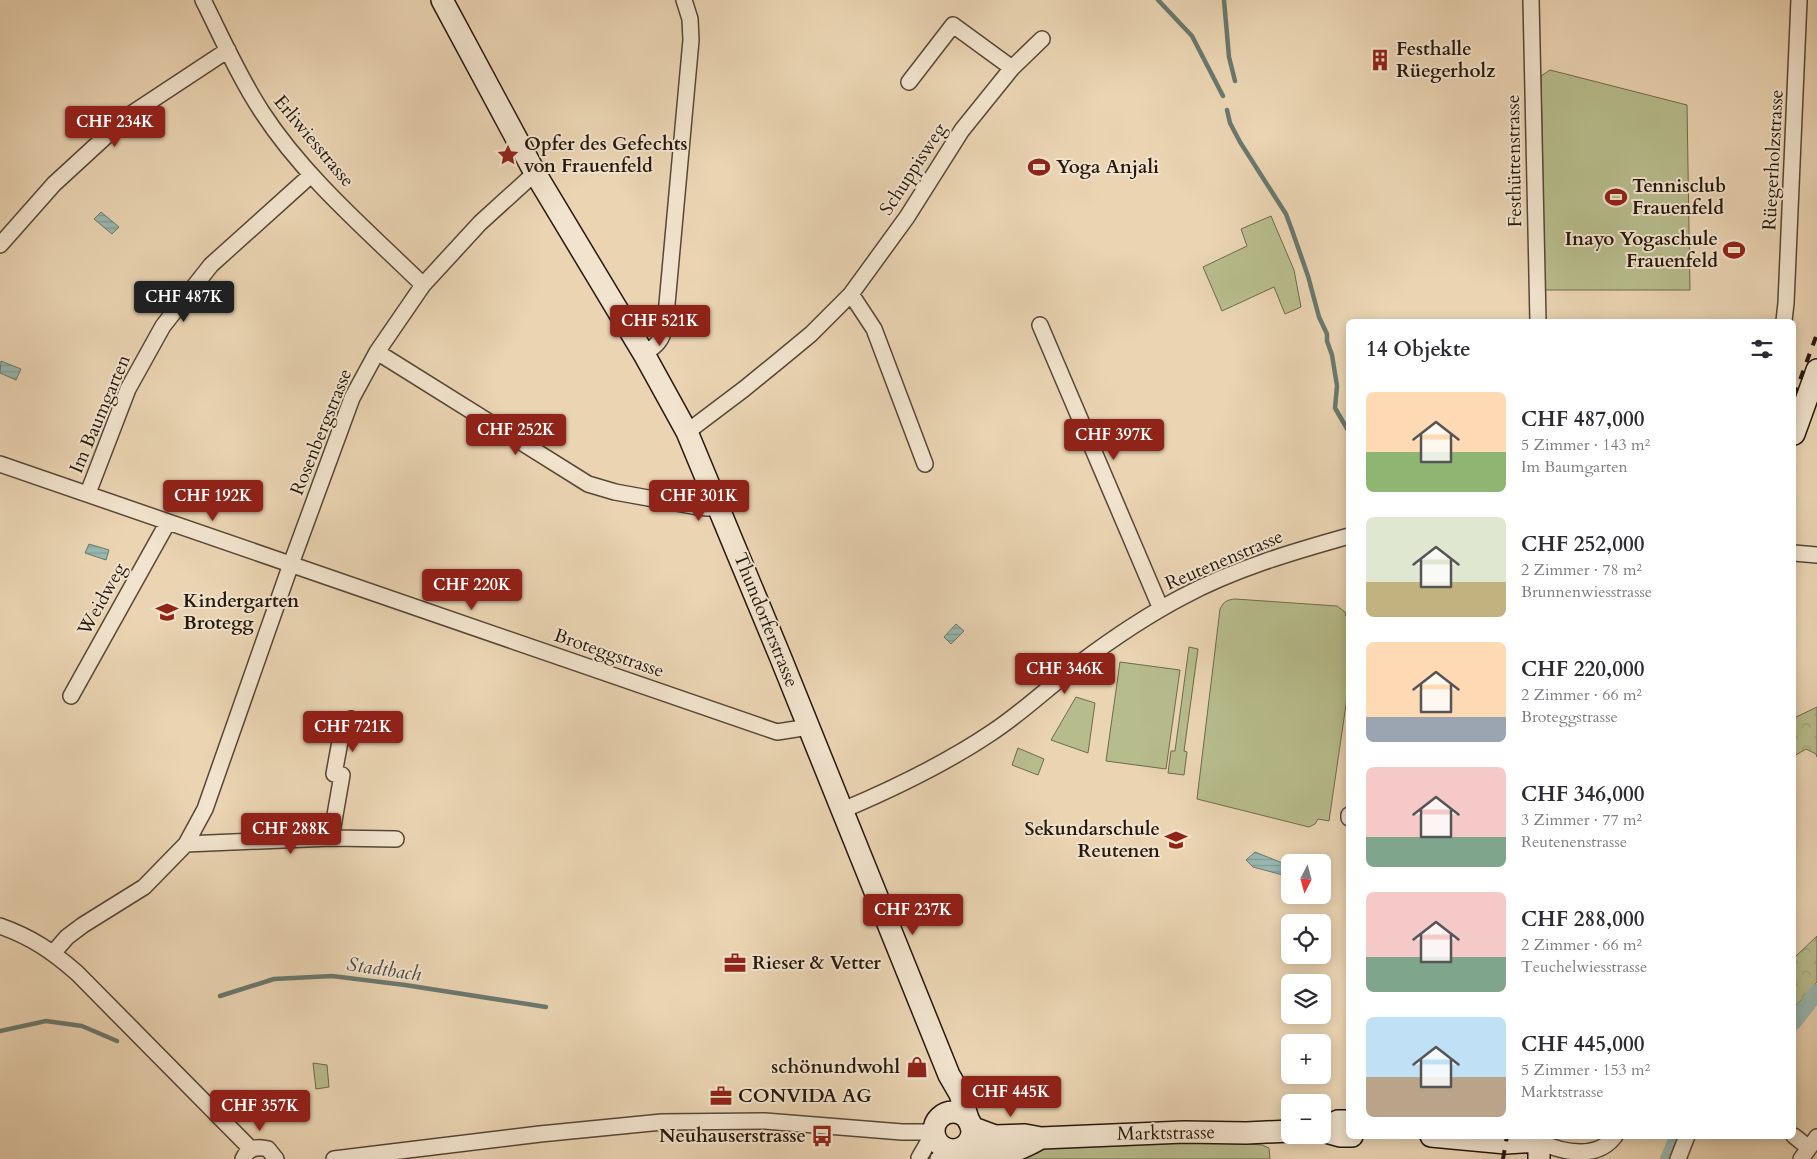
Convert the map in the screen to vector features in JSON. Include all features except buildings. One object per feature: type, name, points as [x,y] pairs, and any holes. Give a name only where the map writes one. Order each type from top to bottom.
[{"type":"street","name":"Erliwiesstrasse","points":[[203,0],[245,84],[262,113],[287,146],[311,175],[423,285]]},
{"type":"street","name":"Thundorferstrasse","points":[[442,0],[535,173],[644,354],[687,432],[810,727],[949,1075],[960,1094],[970,1124]]},
{"type":"street","points":[[644,354],[658,344],[663,337],[665,326],[690,40],[690,19],[684,0]]},
{"type":"street","name":"Festhüttenstrasse","points":[[1532,0],[1538,319]]},
{"type":"street","name":"Rüegerholzstrasse","points":[[1784,319],[1799,0]]},
{"type":"street","points":[[909,82],[953,25],[1012,68]]},
{"type":"street","name":"Schuppisweg","points":[[687,432],[744,389],[811,334],[851,294],[907,217],[962,130],[1012,68],[1042,39]]},
{"type":"street","points":[[0,245],[54,184],[128,116],[228,50]]},
{"type":"street","name":"Rosenbergstrasse","points":[[54,952],[83,924],[144,887],[186,844],[205,810],[291,564],[352,398],[377,352],[423,285],[480,223],[535,173]]},
{"type":"street","name":"Im Baumgarten","points":[[88,493],[128,389],[162,326],[211,265],[311,175]]},
{"type":"street","points":[[851,294],[874,329],[925,464]]},
{"type":"street","points":[[1040,325],[1160,609]]},
{"type":"street","points":[[377,352],[588,484],[615,492],[698,508],[708,508],[718,504]]},
{"type":"street","points":[[1796,428],[1817,370]]},
{"type":"street","name":"Broteggstrasse","points":[[0,464],[777,732],[810,727]]},
{"type":"street","name":"Weidweg","points":[[71,696],[168,522]]},
{"type":"street","name":"Reutenenstrasse","points":[[843,810],[921,775],[982,740],[1041,696],[1080,663],[1160,609],[1209,584],[1243,570],[1278,557],[1346,537]]},
{"type":"street","points":[[1796,553],[1817,555]]},
{"type":"street","points":[[331,838],[342,775],[334,774],[341,736],[349,732],[351,718]]},
{"type":"street","points":[[186,844],[331,838],[396,839]]},
{"type":"street","points":[[0,926],[29,937],[54,952],[77,972],[247,1154],[256,1147],[268,1149],[276,1159]]},
{"type":"street","points":[[334,1159],[540,1134],[662,1122],[765,1121],[902,1132],[938,1124],[954,1113],[960,1114],[970,1124],[970,1139],[951,1152],[939,1144],[938,1124],[949,1075]]},
{"type":"street","points":[[1331,1125],[1338,1121],[1346,1121]]},
{"type":"street","points":[[919,1159],[938,1124]]},
{"type":"street","name":"Marktstrasse","points":[[970,1124],[999,1150]]},
{"type":"street","name":"Marktstrasse","points":[[951,1152],[999,1150],[1025,1135],[1041,1138],[1184,1132],[1281,1131]]},
{"type":"street","points":[[902,1132],[919,1159]]},
{"type":"street","points":[[1331,1133],[1346,1136]]},
{"type":"street","points":[[1796,1138],[1809,1148]]},
{"type":"street","points":[[1463,1139],[1506,1143],[1537,1143],[1559,1151],[1589,1158],[1595,1157],[1607,1150],[1613,1139]]},
{"type":"street","points":[[1678,1159],[1687,1139]]},
{"type":"street","points":[[1526,1159],[1537,1143]]},
{"type":"green space","name":"Tennisclub Frauenfeld","points":[[1550,70],[1687,105],[1690,290],[1545,290],[1541,76]]},
{"type":"green space","points":[[1271,216],[1294,270],[1301,307],[1285,314],[1274,287],[1222,311],[1203,267],[1247,246],[1241,229]]},
{"type":"green space","points":[[1235,599],[1337,606],[1345,612],[1346,705],[1329,821],[1318,819],[1315,824],[1309,827],[1197,799],[1220,609],[1223,604],[1228,600]]},
{"type":"green space","points":[[1189,647],[1198,649],[1184,751],[1187,752],[1184,775],[1168,773],[1171,751],[1175,751]]},
{"type":"green space","points":[[1120,662],[1180,670],[1166,769],[1106,761]]},
{"type":"green space","points":[[1076,697],[1095,703],[1088,753],[1051,740]]},
{"type":"green space","points":[[1817,707],[1817,757],[1816,754],[1806,749],[1796,755],[1796,717]]},
{"type":"green space","points":[[1018,748],[1044,759],[1038,775],[1012,765]]},
{"type":"green space","points":[[1817,936],[1817,982],[1796,1006],[1796,956]]},
{"type":"green space","points":[[313,1063],[327,1065],[329,1087],[316,1089]]},
{"type":"green space","points":[[1188,1140],[1262,1145],[1269,1148],[1270,1159],[1022,1159],[1036,1150],[1065,1145]]},
{"type":"water","points":[[101,212],[119,227],[112,234],[94,219]]},
{"type":"water","points":[[1,361],[21,369],[16,380],[0,373]]},
{"type":"water","points":[[89,544],[109,550],[106,560],[85,553]]},
{"type":"water","points":[[956,624],[964,631],[951,644],[944,637]]},
{"type":"water","points":[[1255,852],[1281,862],[1281,875],[1253,867],[1246,860]]},
{"type":"waterway","points":[[1158,0],[1192,36],[1223,96]]},
{"type":"waterway","points":[[1224,0],[1229,57],[1235,81]]},
{"type":"waterway","points":[[1227,110],[1230,123],[1240,142],[1286,214],[1308,276],[1319,317],[1327,334],[1337,386],[1335,408],[1346,427]]},
{"type":"waterway","name":"Stadtbach","points":[[220,996],[274,979],[332,976],[405,985],[546,1007]]},
{"type":"waterway","points":[[1796,1019],[1817,992]]},
{"type":"waterway","name":"Stadtbach","points":[[0,1031],[46,1021],[82,1026],[117,1041]]},
{"type":"waterway","points":[[1668,1159],[1677,1139]]},
{"type":"railway","points":[[1796,391],[1817,334]]},
{"type":"railway","points":[[1503,1159],[1506,1139]]},
{"type":"place","name":"Festhalle Rüegerholz","points":[[1380,60]]},
{"type":"place","name":"Opfer des Gefechts von Frauenfeld","points":[[508,155]]},
{"type":"place","name":"Yoga Anjali","points":[[1039,167]]},
{"type":"place","name":"Tennisclub Frauenfeld","points":[[1616,197]]},
{"type":"place","name":"Inayo Yogaschule Frauenfeld","points":[[1734,250]]},
{"type":"place","name":"Kindergarten Brotegg","points":[[167,612]]},
{"type":"place","name":"Sekundarschule Reutenen","points":[[1176,840]]},
{"type":"place","name":"Rieser & Vetter","points":[[735,963]]},
{"type":"place","name":"schönundwohl","points":[[917,1067]]},
{"type":"place","name":"CONVIDA AG","points":[[721,1096]]},
{"type":"place","name":"Neuhauserstrasse","points":[[822,1136]]}]
